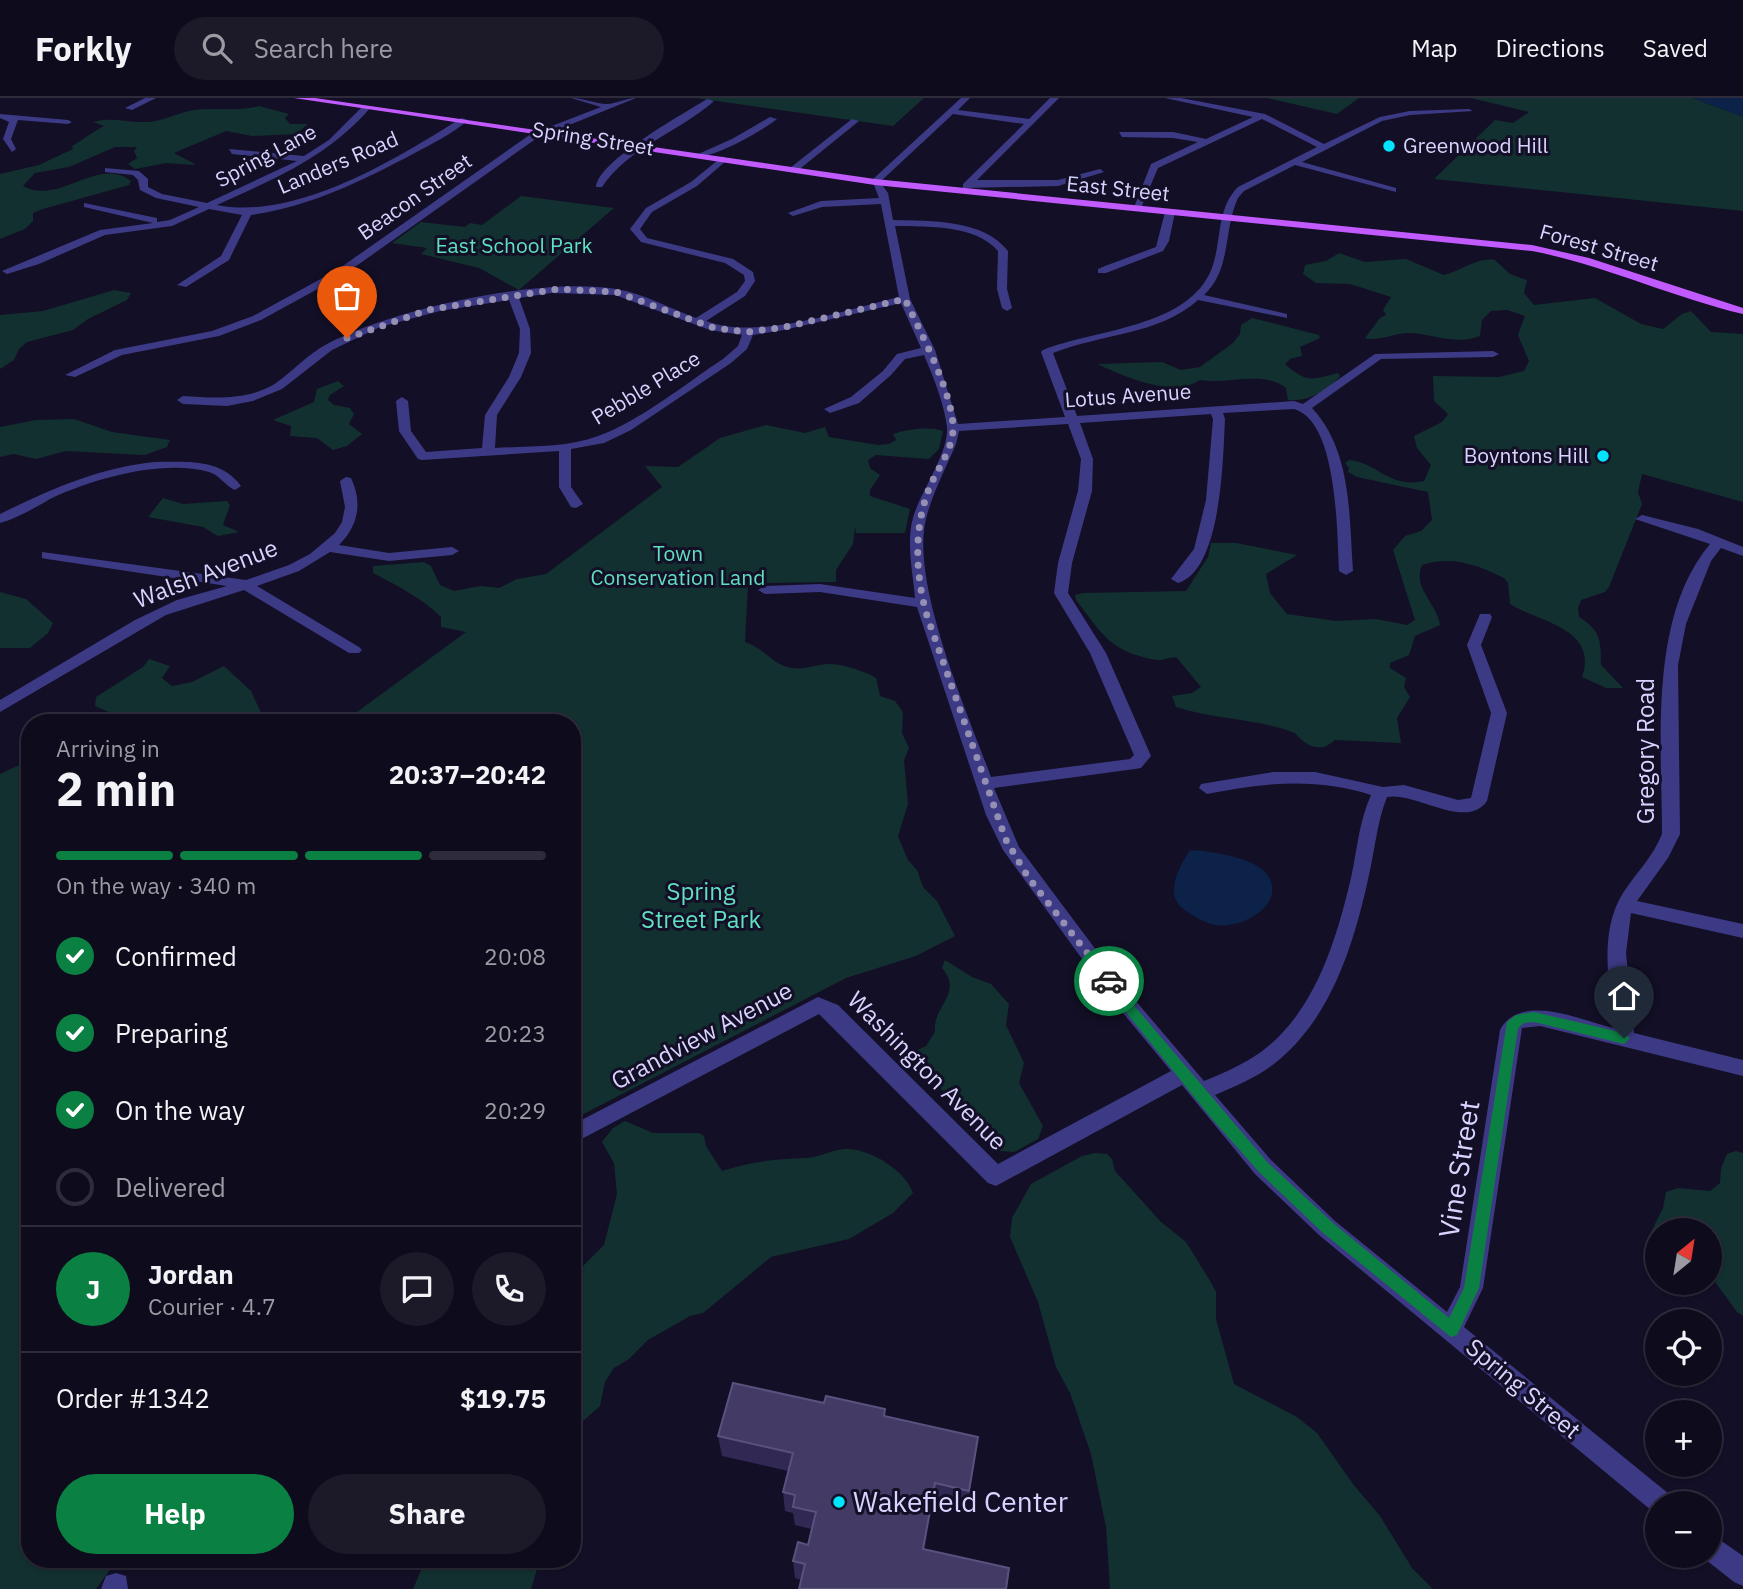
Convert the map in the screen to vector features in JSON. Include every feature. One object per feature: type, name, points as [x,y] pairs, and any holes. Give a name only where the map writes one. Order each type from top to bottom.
[{"type":"main road","name":"Spring Street","points":[[298,98],[464,120],[793,170],[881,192]]},
{"type":"main road","name":"East Street","points":[[881,192],[894,184],[1357,230]]},
{"type":"main road","name":"Forest Street","points":[[1357,230],[1551,251],[1700,300],[1743,311]]},
{"type":"street","points":[[129,108],[152,98]]},
{"type":"street","points":[[575,98],[609,107]]},
{"type":"street","name":"Beacon Street","points":[[71,375],[119,352],[215,334],[257,318],[341,272],[533,136],[632,98]]},
{"type":"street","points":[[793,213],[821,204],[881,192],[966,98]]},
{"type":"street","points":[[961,191],[1055,98]]},
{"type":"street","points":[[1169,98],[1262,116],[1324,147]]},
{"type":"street","points":[[599,185],[603,176],[642,146],[710,101]]},
{"type":"street","name":"Spring Lane","points":[[7,271],[35,262],[103,232],[172,223],[306,159],[330,143],[367,107]]},
{"type":"street","points":[[985,784],[1135,764],[1142,759],[1139,740],[1098,653],[1061,593],[1087,477],[1084,447],[1046,352],[1154,321],[1197,296],[1218,268],[1228,201],[1234,194],[1387,117],[1409,113],[1469,111]]},
{"type":"street","points":[[954,112],[1031,122]]},
{"type":"street","points":[[4,116],[68,122]]},
{"type":"street","points":[[4,116],[14,123],[7,139],[12,149]]},
{"type":"street","points":[[1136,208],[1152,167],[1262,116]]},
{"type":"street","points":[[699,155],[734,142],[763,122],[773,119]]},
{"type":"street","name":"Landers Road","points":[[108,170],[139,174],[143,179],[143,188],[151,193],[209,206],[248,212],[278,208],[323,191],[431,142],[464,120]]},
{"type":"street","points":[[793,170],[855,121]]},
{"type":"street","points":[[1122,134],[1173,135],[1206,141]]},
{"type":"street","points":[[232,152],[306,159]]},
{"type":"street","points":[[697,322],[745,291],[751,281],[749,274],[729,261],[647,241],[636,234],[635,229],[649,210],[694,184],[723,159]]},
{"type":"street","points":[[1294,162],[1393,190]]},
{"type":"street","points":[[969,183],[1059,183],[1100,172]]},
{"type":"street","points":[[881,192],[905,299],[929,350],[953,428]]},
{"type":"street","points":[[87,205],[172,223]]},
{"type":"street","points":[[183,285],[224,259],[248,212]]},
{"type":"street","points":[[1102,271],[1120,261],[1159,251],[1163,245],[1170,212]]},
{"type":"street","points":[[890,223],[964,230],[994,240],[1003,251],[1002,289],[1007,308]]},
{"type":"street","points":[[183,400],[227,402],[249,398],[278,387],[328,348],[367,329],[428,310],[558,289],[606,291],[636,298],[697,322],[725,330],[748,332],[785,327],[905,299]]},
{"type":"street","points":[[1197,296],[1283,316]]},
{"type":"street","points":[[488,452],[491,415],[515,377],[525,353],[525,329],[514,298]]},
{"type":"street","name":"Pebble Place","points":[[402,401],[405,431],[421,456],[565,447],[592,442],[621,430],[736,355],[744,345],[748,332]]},
{"type":"street","points":[[830,409],[855,400],[887,373],[901,356],[929,350]]},
{"type":"street","points":[[1346,571],[1336,468],[1326,439],[1306,408],[1379,356],[1493,354]]},
{"type":"street","name":"Lotus Avenue","points":[[953,428],[1291,405],[1306,408]]},
{"type":"street","points":[[1178,579],[1200,552],[1211,509],[1219,419],[1215,410]]},
{"type":"street","name":"Spring Street","points":[[953,428],[950,444],[919,519],[917,543],[923,604],[1006,840],[1028,877],[1183,1074],[1250,1152],[1304,1207],[1646,1491]]},
{"type":"street","points":[[565,447],[565,487],[576,504]]},
{"type":"street","points":[[0,519],[87,477],[126,467],[201,467],[225,474],[235,486]]},
{"type":"street","name":"Walsh Avenue","points":[[0,707],[158,613],[198,597],[287,569],[327,547],[344,530],[352,514],[353,505],[346,481]]},
{"type":"street","points":[[1642,519],[1743,552]]},
{"type":"street","name":"Gregory Road","points":[[1624,1038],[1617,941],[1625,905],[1661,858],[1671,834],[1670,664],[1679,624],[1703,560],[1719,542]]},
{"type":"street","points":[[327,547],[389,557],[452,551]]},
{"type":"street","points":[[47,555],[244,584],[354,650]]},
{"type":"street","points":[[765,590],[820,588],[923,604]]},
{"type":"street","points":[[1206,788],[1284,775],[1381,792],[1404,791],[1464,807],[1479,801],[1499,714],[1474,645],[1485,617]]},
{"type":"street","points":[[1199,1093],[1245,1072],[1277,1051],[1310,1007],[1325,982],[1347,930],[1381,792]]},
{"type":"street","points":[[1625,905],[1743,931]]},
{"type":"street","name":"Washington Avenue","points":[[821,1005],[831,1010],[996,1176],[1183,1074]]},
{"type":"street","name":"Grandview Avenue","points":[[581,1130],[809,1008],[821,1005]]},
{"type":"street","name":"Vine Street","points":[[1451,1329],[1471,1288],[1510,1030],[1520,1018],[1540,1018],[1624,1038]]},
{"type":"street","points":[[1624,1038],[1743,1068]]},
{"type":"street","points":[[1722,1556],[1743,1573]]},
{"type":"green space","points":[[696,98],[924,98],[893,126]]},
{"type":"green space","points":[[1267,98],[1359,98],[1337,114]]},
{"type":"green space","points":[[1471,98],[1693,98],[1743,117],[1743,211],[1434,179],[1495,120],[1513,123],[1529,112]]},
{"type":"green space","points":[[259,106],[289,114],[285,118],[290,124],[308,124],[296,134],[252,136],[226,131],[174,153],[195,165],[166,163],[135,169],[128,164],[137,158],[134,151],[137,147],[115,147],[69,167],[35,173],[23,186],[51,190],[105,174],[118,175],[131,181],[129,185],[33,213],[33,221],[25,229],[0,239],[0,174],[39,165],[73,149],[72,146],[104,126],[93,122],[149,122],[194,110]]},
{"type":"green space","name":"East School Park","points":[[521,196],[614,208],[519,290],[479,268],[421,254],[427,248],[392,243],[421,222],[465,227],[470,223],[482,225]]},
{"type":"green space","points":[[1339,253],[1365,262],[1406,259],[1444,275],[1475,262],[1495,260],[1510,274],[1527,280],[1524,293],[1534,305],[1595,298],[1641,324],[1663,329],[1682,314],[1691,311],[1711,332],[1743,334],[1743,502],[1642,474],[1638,492],[1642,504],[1609,587],[1605,592],[1581,600],[1578,608],[1579,617],[1596,632],[1601,650],[1601,665],[1623,688],[1606,688],[1582,677],[1585,661],[1582,647],[1563,629],[1510,604],[1508,583],[1504,578],[1464,563],[1433,562],[1422,565],[1420,581],[1440,625],[1415,636],[1409,655],[1390,663],[1390,668],[1406,678],[1404,687],[1410,697],[1397,718],[1401,743],[1335,740],[1324,747],[1314,747],[1295,733],[1280,728],[1176,707],[1172,696],[1192,693],[1201,687],[1177,658],[1157,660],[1141,657],[1118,647],[1101,632],[1076,600],[1075,595],[1083,593],[1186,591],[1208,557],[1211,543],[1236,543],[1297,555],[1266,574],[1270,593],[1287,614],[1336,621],[1376,619],[1407,625],[1415,620],[1393,550],[1405,536],[1421,531],[1432,520],[1428,492],[1357,477],[1348,472],[1349,468],[1345,463],[1349,460],[1359,462],[1401,481],[1424,481],[1431,465],[1417,448],[1414,436],[1442,422],[1448,414],[1434,401],[1433,376],[1499,377],[1524,371],[1529,361],[1518,335],[1525,316],[1507,310],[1491,311],[1482,320],[1480,336],[1470,339],[1407,333],[1378,339],[1365,338],[1380,318],[1386,315],[1383,310],[1391,297],[1350,284],[1316,283],[1303,274],[1305,265],[1326,261]]},
{"type":"green space","points":[[114,290],[131,293],[127,300],[88,319],[73,330],[27,342],[19,349],[14,360],[0,369],[0,315],[43,311]]},
{"type":"green space","points":[[1252,318],[1319,335],[1320,338],[1300,347],[1302,356],[1290,359],[1285,364],[1305,377],[1338,373],[1340,376],[1317,394],[1288,400],[1286,388],[1267,380],[1200,380],[1189,385],[1163,386],[1135,380],[1097,364],[1162,362],[1181,370],[1200,367],[1233,343],[1240,334],[1241,325]]},
{"type":"green space","points":[[338,381],[344,386],[330,395],[328,400],[334,405],[350,408],[354,414],[349,424],[362,434],[347,446],[333,450],[317,438],[290,436],[291,426],[273,420],[314,402],[317,389]]},
{"type":"green space","points":[[74,419],[112,432],[170,440],[167,447],[145,455],[66,451],[36,459],[14,454],[0,457],[0,427],[36,420]]},
{"type":"green space","points":[[766,425],[805,433],[825,427],[829,437],[878,445],[889,444],[896,440],[893,434],[905,431],[925,428],[943,431],[939,449],[929,459],[876,455],[868,460],[870,468],[880,475],[870,490],[870,496],[910,509],[905,533],[856,533],[855,527],[853,544],[836,570],[836,582],[748,585],[745,642],[773,660],[792,668],[835,664],[871,675],[876,678],[880,696],[895,701],[903,712],[902,733],[909,748],[904,760],[908,804],[898,836],[923,887],[937,901],[955,936],[916,956],[846,978],[581,1115],[581,714],[354,714],[466,632],[441,627],[441,617],[408,592],[373,573],[373,566],[424,562],[431,566],[440,585],[454,591],[480,586],[499,588],[517,579],[546,574],[662,487],[645,466],[678,467],[720,438]]},
{"type":"green space","points":[[163,498],[183,504],[227,501],[230,505],[223,525],[239,532],[218,536],[203,527],[148,517]]},
{"type":"green space","points":[[0,592],[26,599],[53,623],[48,633],[30,648],[0,648]]},
{"type":"green space","points":[[149,659],[170,666],[162,678],[172,686],[192,682],[224,666],[251,691],[262,714],[113,714],[95,706],[96,697],[143,667]]},
{"type":"green space","points":[[21,764],[21,1568],[108,1568],[109,1571],[96,1589],[0,1589],[0,774]]},
{"type":"green space","points":[[945,960],[972,977],[991,984],[1009,1004],[1006,1025],[1024,1063],[1019,1083],[1043,1126],[1038,1139],[1014,1152],[1000,1151],[925,1072],[903,1061],[905,1056],[926,1046],[935,1032],[935,1023],[949,993],[948,977],[942,968]]},
{"type":"green space","points":[[625,1121],[653,1133],[699,1133],[704,1136],[706,1146],[722,1171],[764,1161],[812,1157],[854,1149],[875,1156],[895,1169],[913,1193],[893,1213],[849,1239],[771,1257],[703,1313],[690,1316],[648,1340],[629,1359],[614,1368],[605,1382],[600,1406],[581,1424],[581,1268],[604,1245],[617,1194],[614,1163],[602,1142],[613,1128]]},
{"type":"green space","points":[[1736,1151],[1743,1153],[1743,1316],[1722,1291],[1722,1218],[1658,1218],[1666,1192],[1678,1188],[1710,1191],[1720,1183],[1721,1168],[1727,1154]]},
{"type":"green space","points":[[1107,1154],[1112,1159],[1115,1171],[1161,1222],[1186,1242],[1209,1279],[1216,1292],[1216,1319],[1234,1384],[1297,1417],[1317,1433],[1353,1484],[1380,1516],[1412,1568],[1433,1589],[1110,1589],[1106,1527],[1091,1454],[1070,1393],[1056,1367],[1038,1302],[1010,1237],[1012,1218],[1031,1184],[1082,1156]]},
{"type":"green space","points":[[422,1568],[537,1568],[531,1589],[413,1589]]},
{"type":"water","points":[[1693,98],[1743,98],[1743,117]]},
{"type":"water","points":[[1190,850],[1230,856],[1260,867],[1272,884],[1272,894],[1267,904],[1249,919],[1226,925],[1208,923],[1186,911],[1175,898],[1174,890],[1181,865]]},
{"type":"building","name":"Wakefield Center","points":[[733,1383],[824,1403],[826,1396],[885,1409],[884,1416],[978,1437],[969,1491],[935,1483],[923,1549],[1009,1568],[1006,1589],[799,1589],[805,1564],[793,1561],[798,1542],[808,1545],[816,1512],[793,1507],[795,1495],[783,1492],[793,1453],[718,1436]]},
{"type":"way so far","points":[[347,338],[428,310],[558,289],[616,292],[714,328],[748,332],[798,325],[863,307],[905,299],[929,350],[953,428],[950,444],[927,494],[918,526],[923,604],[1006,840],[1028,877],[1109,981]]},
{"type":"place","name":"Greenwood Hill","points":[[1389,146]]},
{"type":"place","name":"Boyntons Hill","points":[[1603,456]]},
{"type":"place","name":"Wakefield Center","points":[[839,1502]]},
{"type":"route","points":[[1109,981],[1217,1115],[1264,1167],[1327,1228],[1451,1329],[1467,1301],[1471,1288],[1512,1026],[1520,1018],[1534,1017],[1624,1038]]},
{"type":"park label","name":"Town Conservation Land","points":[[678,566]]},
{"type":"park label","name":"Spring Street Park","points":[[701,906]]}]
